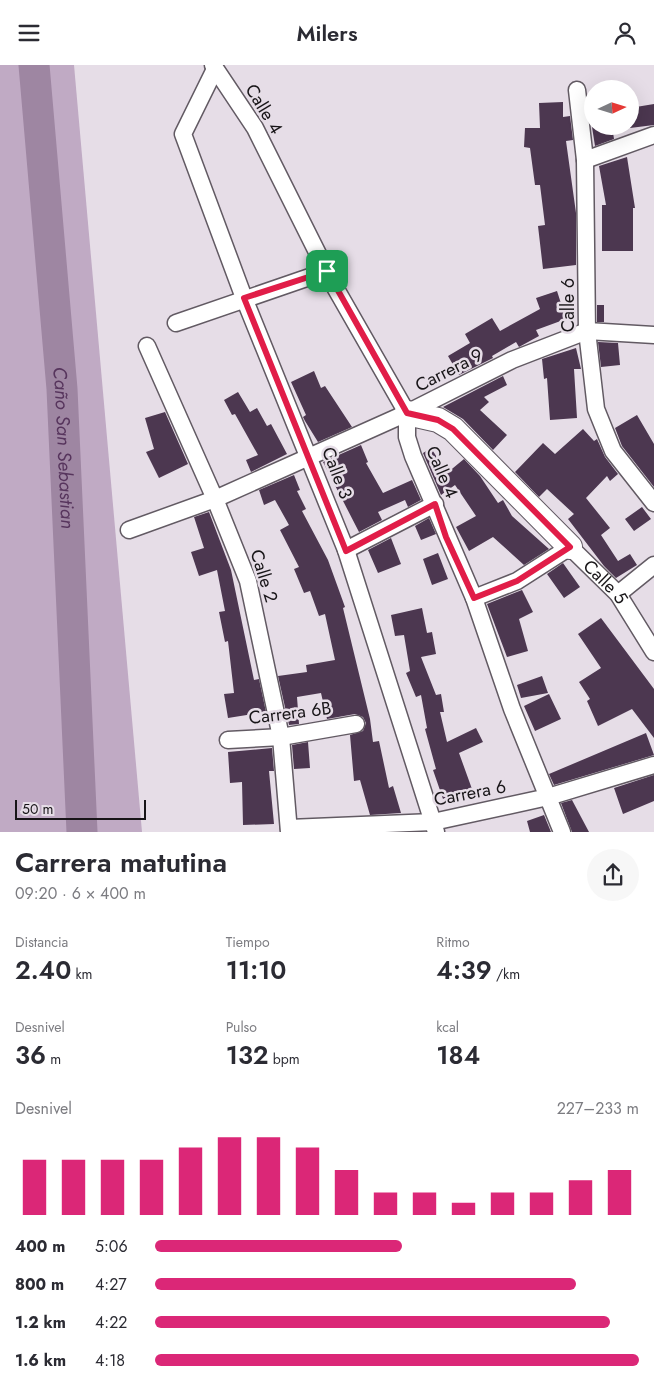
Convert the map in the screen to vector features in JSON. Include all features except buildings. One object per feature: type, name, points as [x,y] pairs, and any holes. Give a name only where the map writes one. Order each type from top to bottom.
[{"type":"street","name":"Calle 3","points":[[214,67],[183,134],[244,298],[310,457],[346,551],[434,827]]},
{"type":"street","name":"Calle 4","points":[[214,67],[255,128],[327,271],[407,413],[407,437],[413,457],[435,504],[446,537],[474,598],[512,709],[562,832]]},
{"type":"street","name":"Calle 6","points":[[577,90],[585,160],[587,331],[596,409],[613,451],[654,503]]},
{"type":"street","points":[[585,160],[654,135]]},
{"type":"street","points":[[176,323],[327,271]]},
{"type":"street","name":"Carrera 9","points":[[129,530],[214,499],[407,413],[512,360],[587,331],[654,335]]},
{"type":"street","name":"Calle 2","points":[[147,346],[248,581],[281,737],[289,830]]},
{"type":"street","name":"Calle 5","points":[[407,413],[438,420],[453,429],[618,594],[654,652]]},
{"type":"street","points":[[346,551],[435,504]]},
{"type":"street","points":[[474,598],[517,581],[570,547]]},
{"type":"street","points":[[618,594],[654,565]]},
{"type":"street","name":"Carrera 6B","points":[[228,740],[281,737],[356,724]]},
{"type":"street","name":"Carrera 6","points":[[289,830],[434,827],[548,797],[654,765]]},
{"type":"shaded area","points":[[0,65],[74,65],[142,832],[0,832]]},
{"type":"waterway","name":"Caño San Sebastian","points":[[34,65],[62,389],[82,832]]},
{"type":"route","points":[[327,271],[407,413],[438,420],[453,429],[570,547],[517,581],[474,598],[446,537],[435,504],[346,551],[310,457],[244,298],[327,271]]}]
